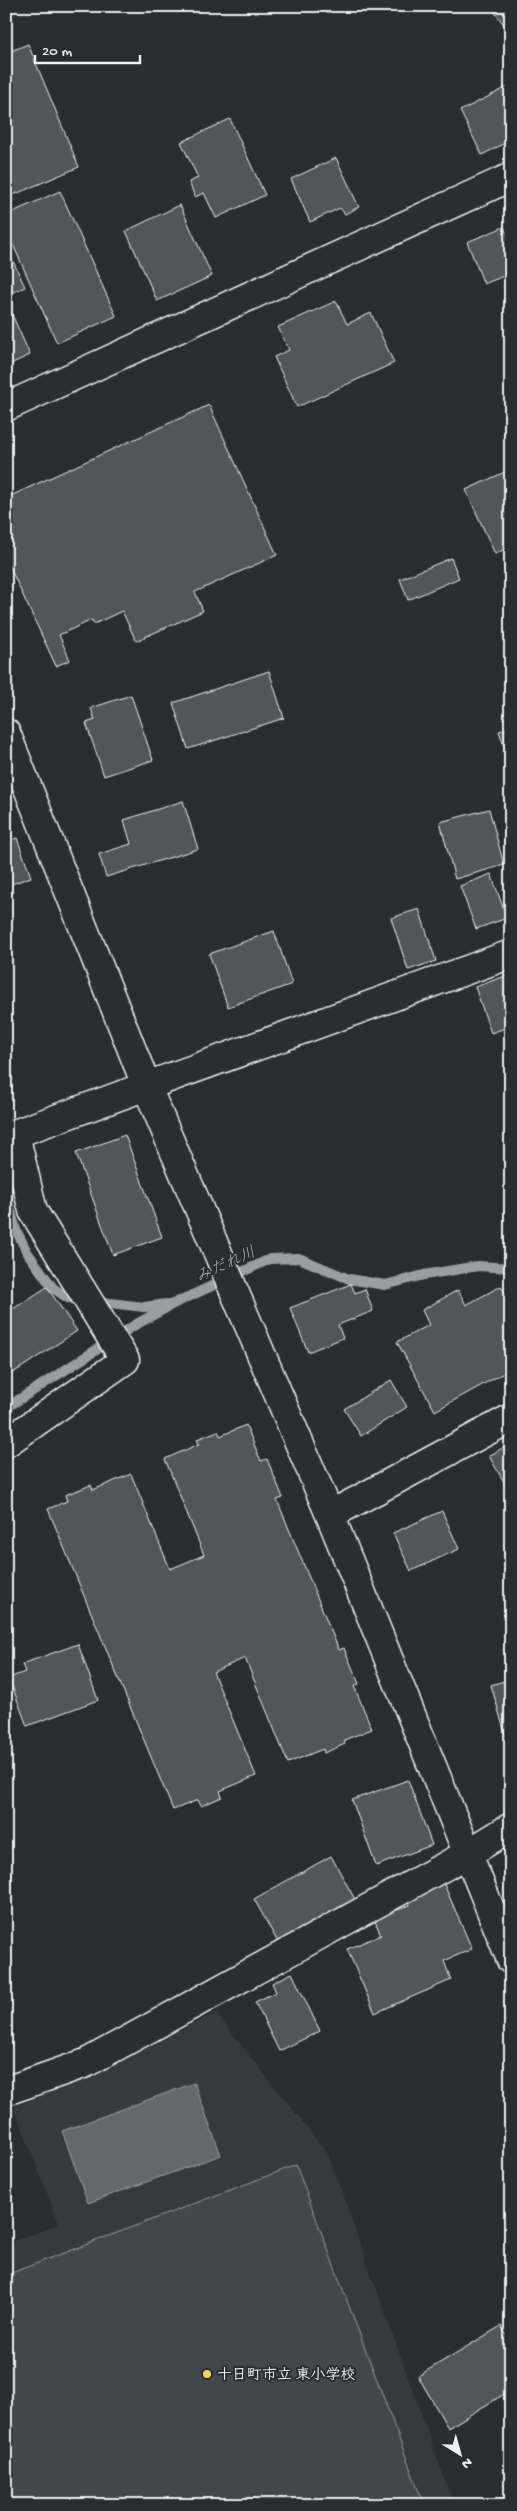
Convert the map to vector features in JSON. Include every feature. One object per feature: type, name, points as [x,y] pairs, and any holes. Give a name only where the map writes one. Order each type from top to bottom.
[{"type":"street","points":[[6,407],[511,176]]},
{"type":"street","points":[[6,733],[146,1085],[330,1515],[511,1960]]},
{"type":"street","points":[[6,1443],[125,1360],[33,1211],[11,1136],[146,1085],[511,954]]},
{"type":"street","points":[[330,1515],[511,1418]]},
{"type":"street","points":[[6,2092],[86,2063],[469,1854],[511,1827]]},
{"type":"shaded area","name":"十日町市立 東小学校","points":[[216,2013],[328,2154],[454,2505],[6,2505],[6,2244],[59,2224],[14,2107],[99,2070]]},
{"type":"shaded area","points":[[194,2083],[221,2155],[88,2203],[62,2131]]},
{"type":"shaded area","name":"十日町市立 東小学校","points":[[296,2165],[424,2505],[6,2505],[6,2275]]},
{"type":"building","points":[[490,6],[511,6],[511,34]]},
{"type":"building","points":[[28,44],[79,167],[6,198],[6,53]]},
{"type":"building","points":[[511,85],[511,140],[482,155],[460,111]]},
{"type":"building","points":[[230,119],[265,195],[216,218],[204,193],[195,197],[189,182],[198,178],[181,142]]},
{"type":"building","points":[[336,158],[359,207],[345,214],[340,208],[310,222],[291,179]]},
{"type":"building","points":[[60,191],[116,316],[57,343],[6,229],[6,215]]},
{"type":"building","points":[[180,205],[212,276],[157,301],[126,231]]},
{"type":"building","points":[[504,227],[511,243],[511,273],[484,284],[467,242]]},
{"type":"building","points":[[6,246],[25,287],[6,295]]},
{"type":"building","points":[[6,301],[30,355],[6,366]]},
{"type":"building","points":[[336,301],[347,324],[371,313],[394,363],[297,407],[274,357],[289,350],[278,327]]},
{"type":"building","points":[[209,405],[277,555],[195,592],[203,611],[136,641],[122,611],[94,624],[92,620],[59,635],[70,660],[56,666],[6,559],[6,498]]},
{"type":"building","points":[[507,471],[511,480],[511,546],[495,554],[466,490]]},
{"type":"building","points":[[451,558],[459,578],[408,600],[400,579]]},
{"type":"building","points":[[269,671],[284,718],[188,749],[173,703]]},
{"type":"building","points":[[131,695],[153,760],[104,776],[86,723],[95,720],[91,708]]},
{"type":"building","points":[[511,727],[511,766],[499,731]]},
{"type":"building","points":[[183,801],[198,849],[106,877],[99,854],[131,844],[124,820]]},
{"type":"building","points":[[489,809],[504,865],[455,879],[440,822]]},
{"type":"building","points":[[17,838],[31,877],[6,886],[6,841]]},
{"type":"building","points":[[491,874],[507,918],[476,929],[460,886]]},
{"type":"building","points":[[419,909],[436,961],[408,970],[391,918]]},
{"type":"building","points":[[274,931],[292,984],[228,1007],[209,954]]},
{"type":"building","points":[[511,974],[511,1026],[491,1033],[475,987]]},
{"type":"building","points":[[125,1135],[162,1237],[113,1255],[76,1153]]},
{"type":"building","points":[[351,1284],[355,1293],[365,1289],[373,1311],[338,1325],[343,1338],[308,1352],[290,1308]]},
{"type":"building","points":[[501,1286],[511,1304],[511,1369],[435,1411],[397,1342],[429,1325],[422,1310],[458,1290],[466,1305]]},
{"type":"building","points":[[47,1287],[77,1331],[7,1377],[6,1299],[13,1309]]},
{"type":"building","points":[[391,1380],[407,1407],[361,1436],[344,1409]]},
{"type":"building","points":[[246,1425],[261,1461],[267,1459],[283,1498],[277,1500],[339,1650],[344,1648],[359,1684],[354,1686],[372,1729],[344,1740],[345,1744],[324,1753],[323,1749],[288,1763],[245,1658],[213,1672],[256,1776],[220,1791],[222,1797],[201,1806],[198,1800],[173,1810],[48,1509],[67,1501],[65,1495],[91,1485],[93,1490],[131,1474],[170,1569],[204,1555],[165,1459],[199,1444],[197,1439],[218,1431],[220,1436]]},
{"type":"building","points":[[511,1443],[511,1494],[489,1456]]},
{"type":"building","points":[[442,1511],[459,1549],[411,1571],[393,1533]]},
{"type":"building","points":[[78,1644],[98,1700],[27,1726],[9,1678],[25,1672],[22,1664]]},
{"type":"building","points":[[511,1679],[511,1754],[491,1685]]},
{"type":"building","points":[[6,1732],[13,1746],[6,1749]]},
{"type":"building","points":[[408,1780],[432,1845],[376,1866],[352,1800]]},
{"type":"building","points":[[331,1856],[357,1903],[280,1946],[254,1899]]},
{"type":"building","points":[[443,1882],[472,1949],[444,1961],[451,1980],[375,2013],[347,1949],[381,1935],[374,1919],[410,1905],[406,1897]]},
{"type":"building","points":[[292,1973],[320,2031],[279,2051],[255,2002],[276,1992],[272,1983]]},
{"type":"building","points":[[501,2326],[511,2342],[511,2390],[448,2428],[418,2376]]},
{"type":"waterway","points":[[6,1194],[16,1230],[27,1252],[53,1288],[68,1298],[144,1307],[167,1304]]},
{"type":"waterway","name":"みだれ川","points":[[6,1408],[135,1325],[173,1304],[270,1259],[299,1258],[349,1279],[385,1285],[424,1275],[478,1266],[511,1268]]},
{"type":"place","name":"十日町市立 東小学校","points":[[207,2374]]}]
